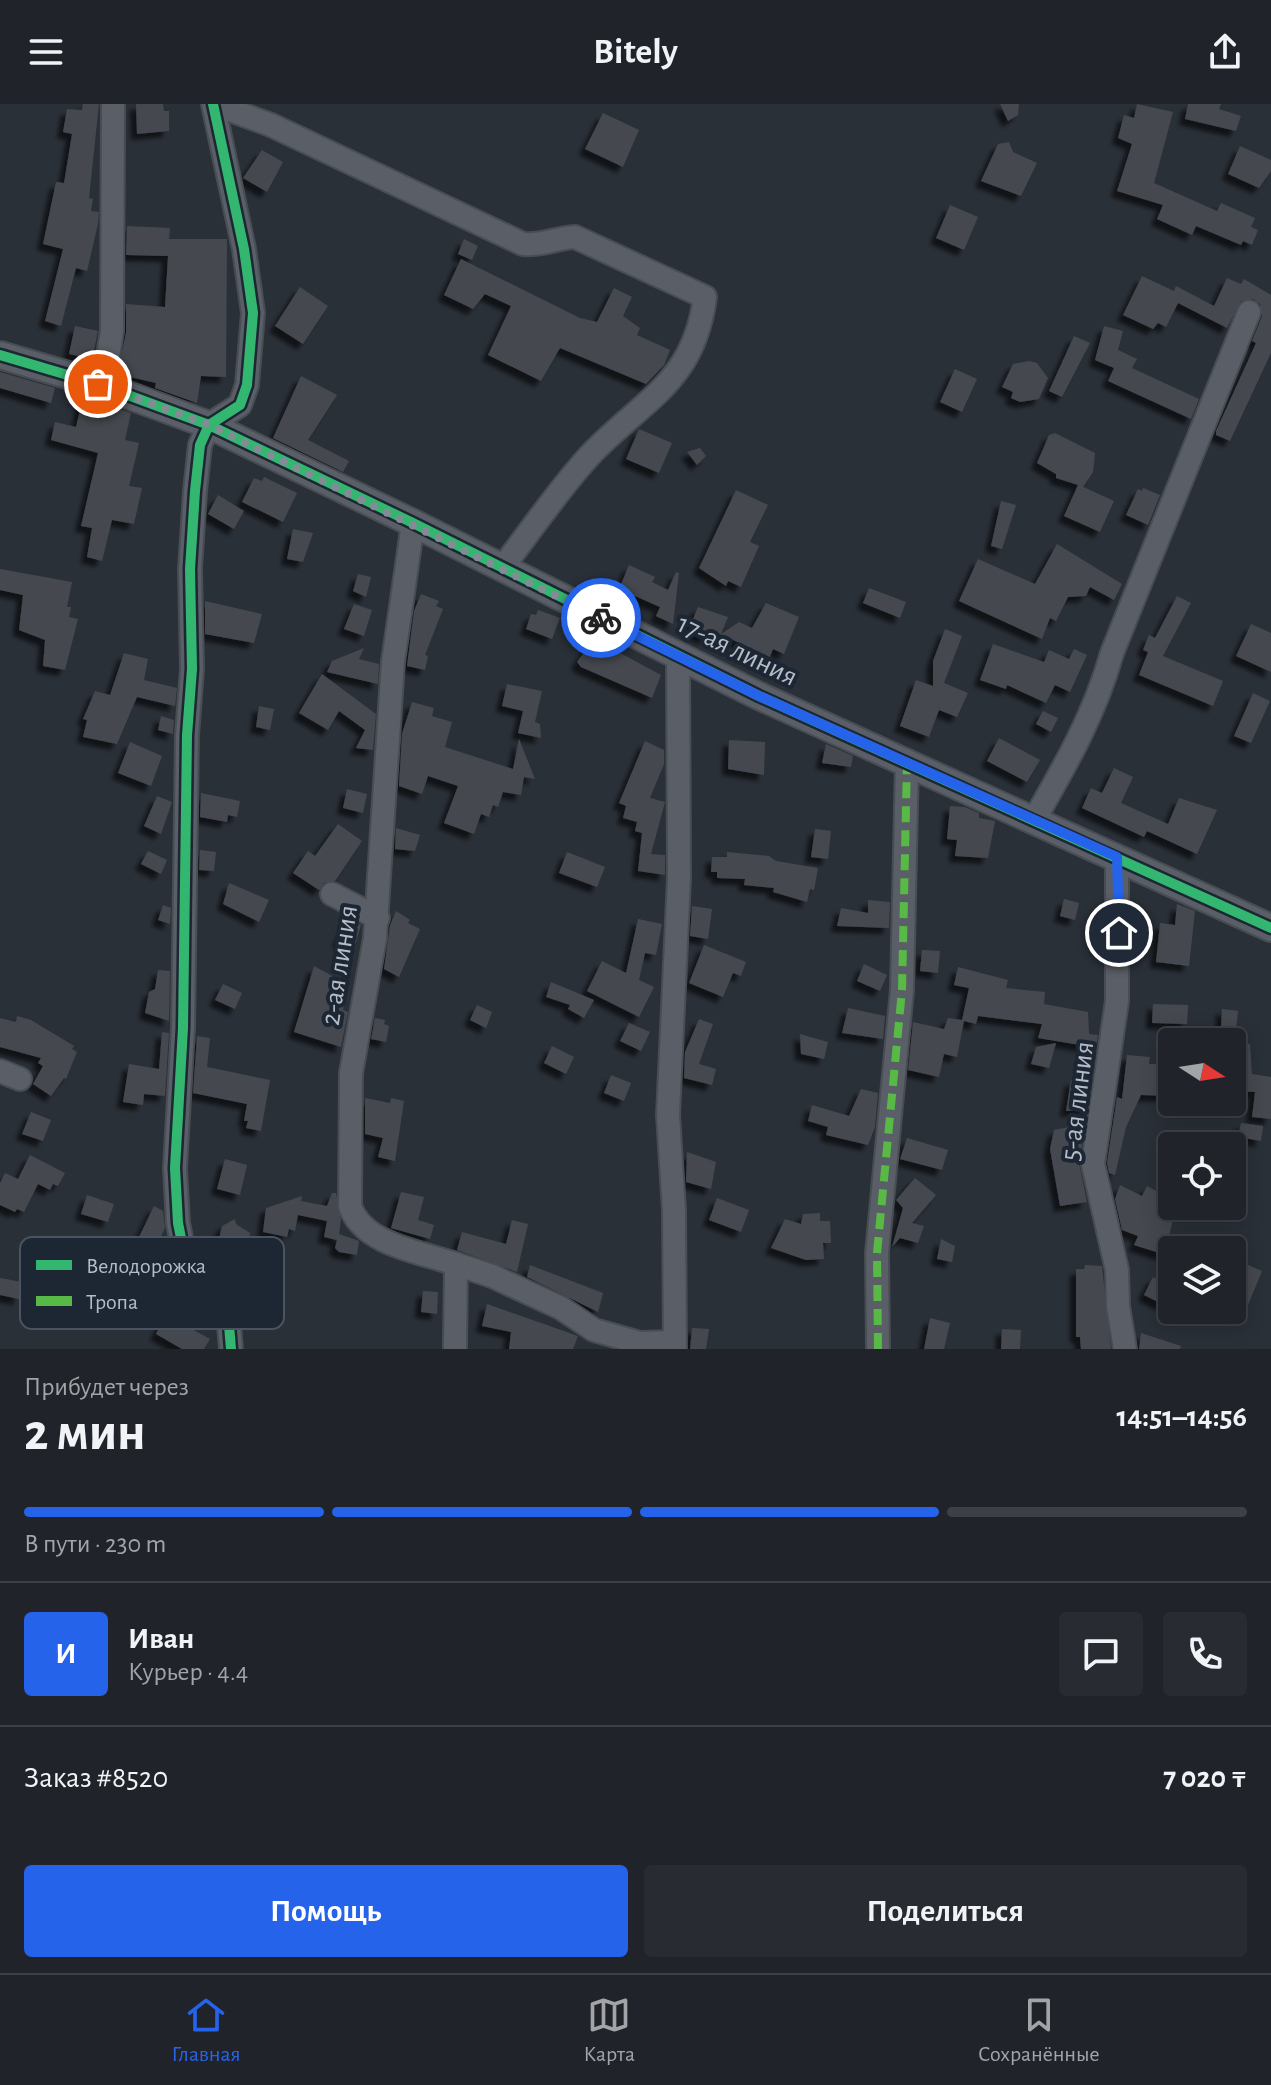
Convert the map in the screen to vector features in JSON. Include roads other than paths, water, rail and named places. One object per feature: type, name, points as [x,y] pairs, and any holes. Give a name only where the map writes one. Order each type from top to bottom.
[{"type":"street","points":[[98,384],[108,356],[112,331],[113,104]]},
{"type":"street","points":[[182,1237],[176,1194],[192,669],[190,569],[200,445],[209,425],[240,405],[247,385],[253,313],[246,261],[214,104]]},
{"type":"street","points":[[214,104],[271,125],[523,244],[542,246],[557,238],[575,237],[705,297],[701,328],[674,378],[592,453],[502,568]]},
{"type":"street","points":[[1034,820],[1066,765],[1103,687],[1112,653],[1249,312]]},
{"type":"street","name":"17-ая линия","points":[[0,355],[98,384],[209,425],[759,696],[1271,928]]},
{"type":"street","name":"2-ая линия","points":[[413,523],[393,662],[378,918],[351,1073],[350,1206],[360,1226],[369,1232],[492,1276],[561,1308],[594,1330],[640,1343],[674,1346]]},
{"type":"street","points":[[674,1346],[674,1210],[668,1115],[679,878],[678,656]]},
{"type":"street","points":[[878,1349],[877,1253],[902,990],[907,761]]},
{"type":"street","name":"5-ая линия","points":[[1117,857],[1117,1001],[1093,1164],[1117,1270],[1125,1349]]},
{"type":"street","points":[[332,894],[378,918]]},
{"type":"street","points":[[455,1349],[456,1264]]},
{"type":"street","points":[[229,1329],[231,1349]]}]
